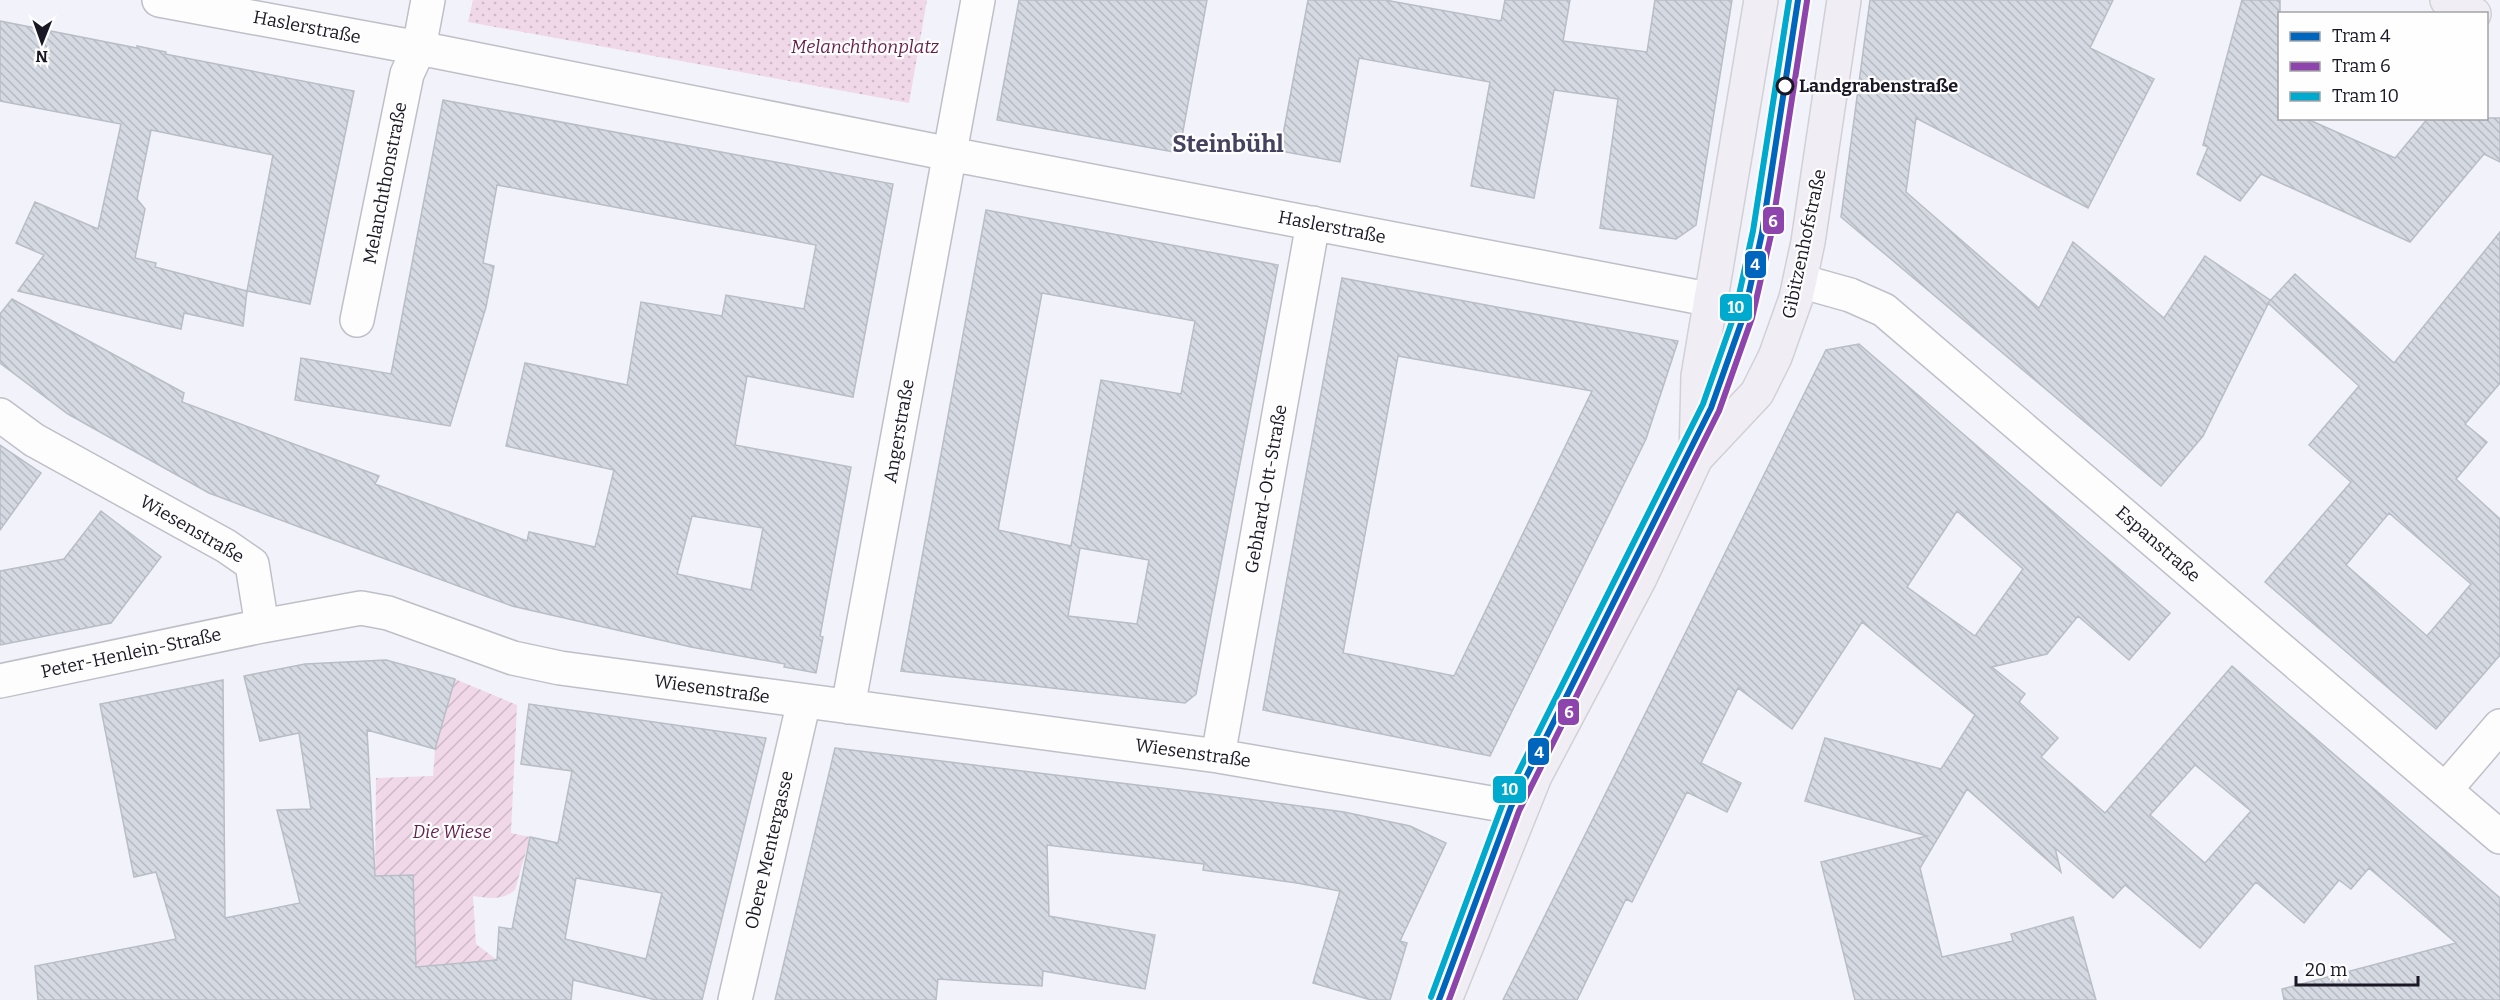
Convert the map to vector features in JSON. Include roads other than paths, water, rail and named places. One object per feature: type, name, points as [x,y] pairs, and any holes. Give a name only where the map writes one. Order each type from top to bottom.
[{"type":"main road","name":"Gibitzenhofstraße","points":[[1696,458],[1698,376],[1713,300],[1761,0]]},
{"type":"main road","name":"Gibitzenhofstraße","points":[[1445,1000],[1520,808],[1640,578],[1696,458],[1758,393],[1780,346],[1800,281],[1815,204],[1844,0]]},
{"type":"main road","points":[[2446,0],[2470,12]]},
{"type":"street","name":"Haslerstraße","points":[[159,0],[419,48]]},
{"type":"street","points":[[428,0],[419,48],[950,154],[978,0]]},
{"type":"street","name":"Melanchthonstraße","points":[[357,320],[407,74],[419,48]]},
{"type":"street","name":"Haslerstraße","points":[[950,154],[1713,300]]},
{"type":"street","name":"Angerstraße","points":[[848,707],[950,154]]},
{"type":"street","name":"Gebhard-Ott-Straße","points":[[1218,756],[1313,223]]},
{"type":"street","name":"Espanstraße","points":[[1800,281],[1850,295],[1884,310],[2500,837]]},
{"type":"street","name":"Wiesenstraße","points":[[0,416],[34,440],[226,546],[252,564],[262,626],[361,608],[387,613],[513,658],[560,668],[1218,756],[1520,808]]},
{"type":"street","name":"Peter-Henlein-Straße","points":[[0,681],[262,626]]},
{"type":"street","name":"Obere Mentergasse","points":[[735,1000],[804,701]]},
{"type":"street","points":[[2445,790],[2500,726]]},
{"type":"tram line","name":"10","points":[[1431,997],[1503,803],[1703,404],[1735,313],[1753,231],[1789,0]]},
{"type":"tram line","name":"4","points":[[1439,1000],[1511,807],[1711,408],[1744,315],[1762,233],[1798,0]]},
{"type":"tram line","name":"6","points":[[1449,1000],[1519,811],[1719,411],[1752,318],[1771,235],[1807,1]]},
{"type":"place","name":"Landgrabenstraße","points":[[1785,86]]},
{"type":"district","name":"Steinbühl","points":[[1228,144]]},
{"type":"park label","name":"Melanchthonplatz","points":[[865,47]]},
{"type":"park label","name":"Die Wiese","points":[[452,832]]}]
